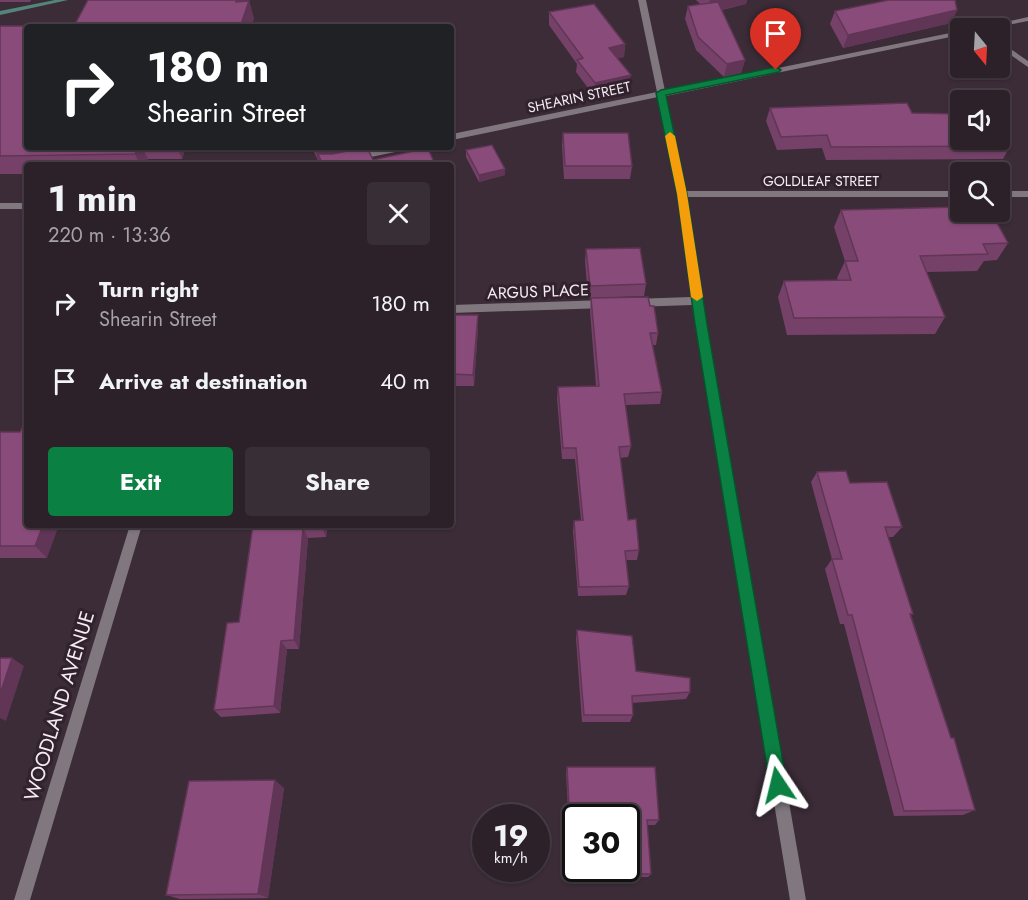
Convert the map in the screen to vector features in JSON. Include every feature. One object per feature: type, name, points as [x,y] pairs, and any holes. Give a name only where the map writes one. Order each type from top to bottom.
[{"type":"street","points":[[642,0],[682,194],[697,301],[798,900]]},
{"type":"street","points":[[1010,23],[1028,19]]},
{"type":"street","name":"SHEARIN STREET","points":[[454,137],[950,35]]},
{"type":"street","points":[[1010,51],[1028,64]]},
{"type":"street","points":[[341,160],[390,150]]},
{"type":"street","name":"GOLDLEAF STREET","points":[[682,194],[950,194]]},
{"type":"street","points":[[1010,194],[1028,194]]},
{"type":"street","points":[[0,207],[24,206]]},
{"type":"street","name":"ARGUS PLACE","points":[[454,309],[697,301]]},
{"type":"street","name":"WOODLAND AVENUE","points":[[22,900],[135,528]]},
{"type":"building","points":[[88,0],[249,1],[241,24],[75,24]]},
{"type":"building","points":[[889,0],[955,0],[957,10],[848,35],[835,11]]},
{"type":"building","points":[[718,2],[745,60],[727,64],[698,37],[688,6]]},
{"type":"building","points":[[594,4],[625,44],[609,48],[631,75],[595,83],[577,60],[583,58],[549,12]]},
{"type":"building","points":[[0,26],[24,26],[24,150],[137,150],[135,154],[0,156]]},
{"type":"building","points":[[907,103],[912,113],[950,114],[950,146],[831,147],[827,135],[781,137],[770,108]]},
{"type":"building","points":[[563,133],[628,133],[632,166],[565,166]]},
{"type":"building","points":[[492,145],[505,169],[479,175],[466,150]]},
{"type":"building","points":[[368,150],[373,160],[429,150],[434,162],[322,162],[318,154]]},
{"type":"building","points":[[950,207],[950,222],[996,222],[1008,243],[983,244],[988,254],[920,256],[945,317],[794,318],[784,281],[851,280],[845,261],[858,261],[841,210]]},
{"type":"building","points":[[640,248],[646,284],[590,286],[586,249]]},
{"type":"building","points":[[648,297],[650,306],[654,306],[658,333],[650,333],[662,392],[624,394],[631,446],[619,447],[628,520],[636,519],[639,550],[625,551],[629,586],[579,587],[574,521],[583,520],[576,448],[563,448],[558,387],[599,386],[591,298]]},
{"type":"building","points":[[454,315],[478,315],[473,375],[454,374]]},
{"type":"building","points":[[24,423],[24,528],[42,528],[35,546],[0,546],[0,432],[20,432]]},
{"type":"building","points":[[846,471],[850,483],[887,482],[902,527],[885,527],[913,614],[910,614],[951,738],[954,738],[975,810],[904,811],[852,615],[848,615],[832,559],[842,559],[817,472]]},
{"type":"building","points":[[253,528],[303,528],[294,640],[281,641],[274,706],[214,710],[227,623],[239,622]]},
{"type":"building","points":[[577,630],[632,636],[636,671],[690,678],[690,692],[632,696],[633,715],[584,715]]},
{"type":"building","points":[[0,658],[12,658],[0,694]]},
{"type":"building","points":[[567,767],[655,767],[659,820],[647,820],[651,874],[640,874],[640,804],[569,804]]},
{"type":"building","points":[[275,780],[258,894],[166,895],[189,781]]},
{"type":"waterway","points":[[0,13],[65,0]]},
{"type":"slow traffic","points":[[670,136],[682,194],[697,297]]},
{"type":"route","points":[[776,70],[661,93],[682,194],[701,324],[778,785]]}]
